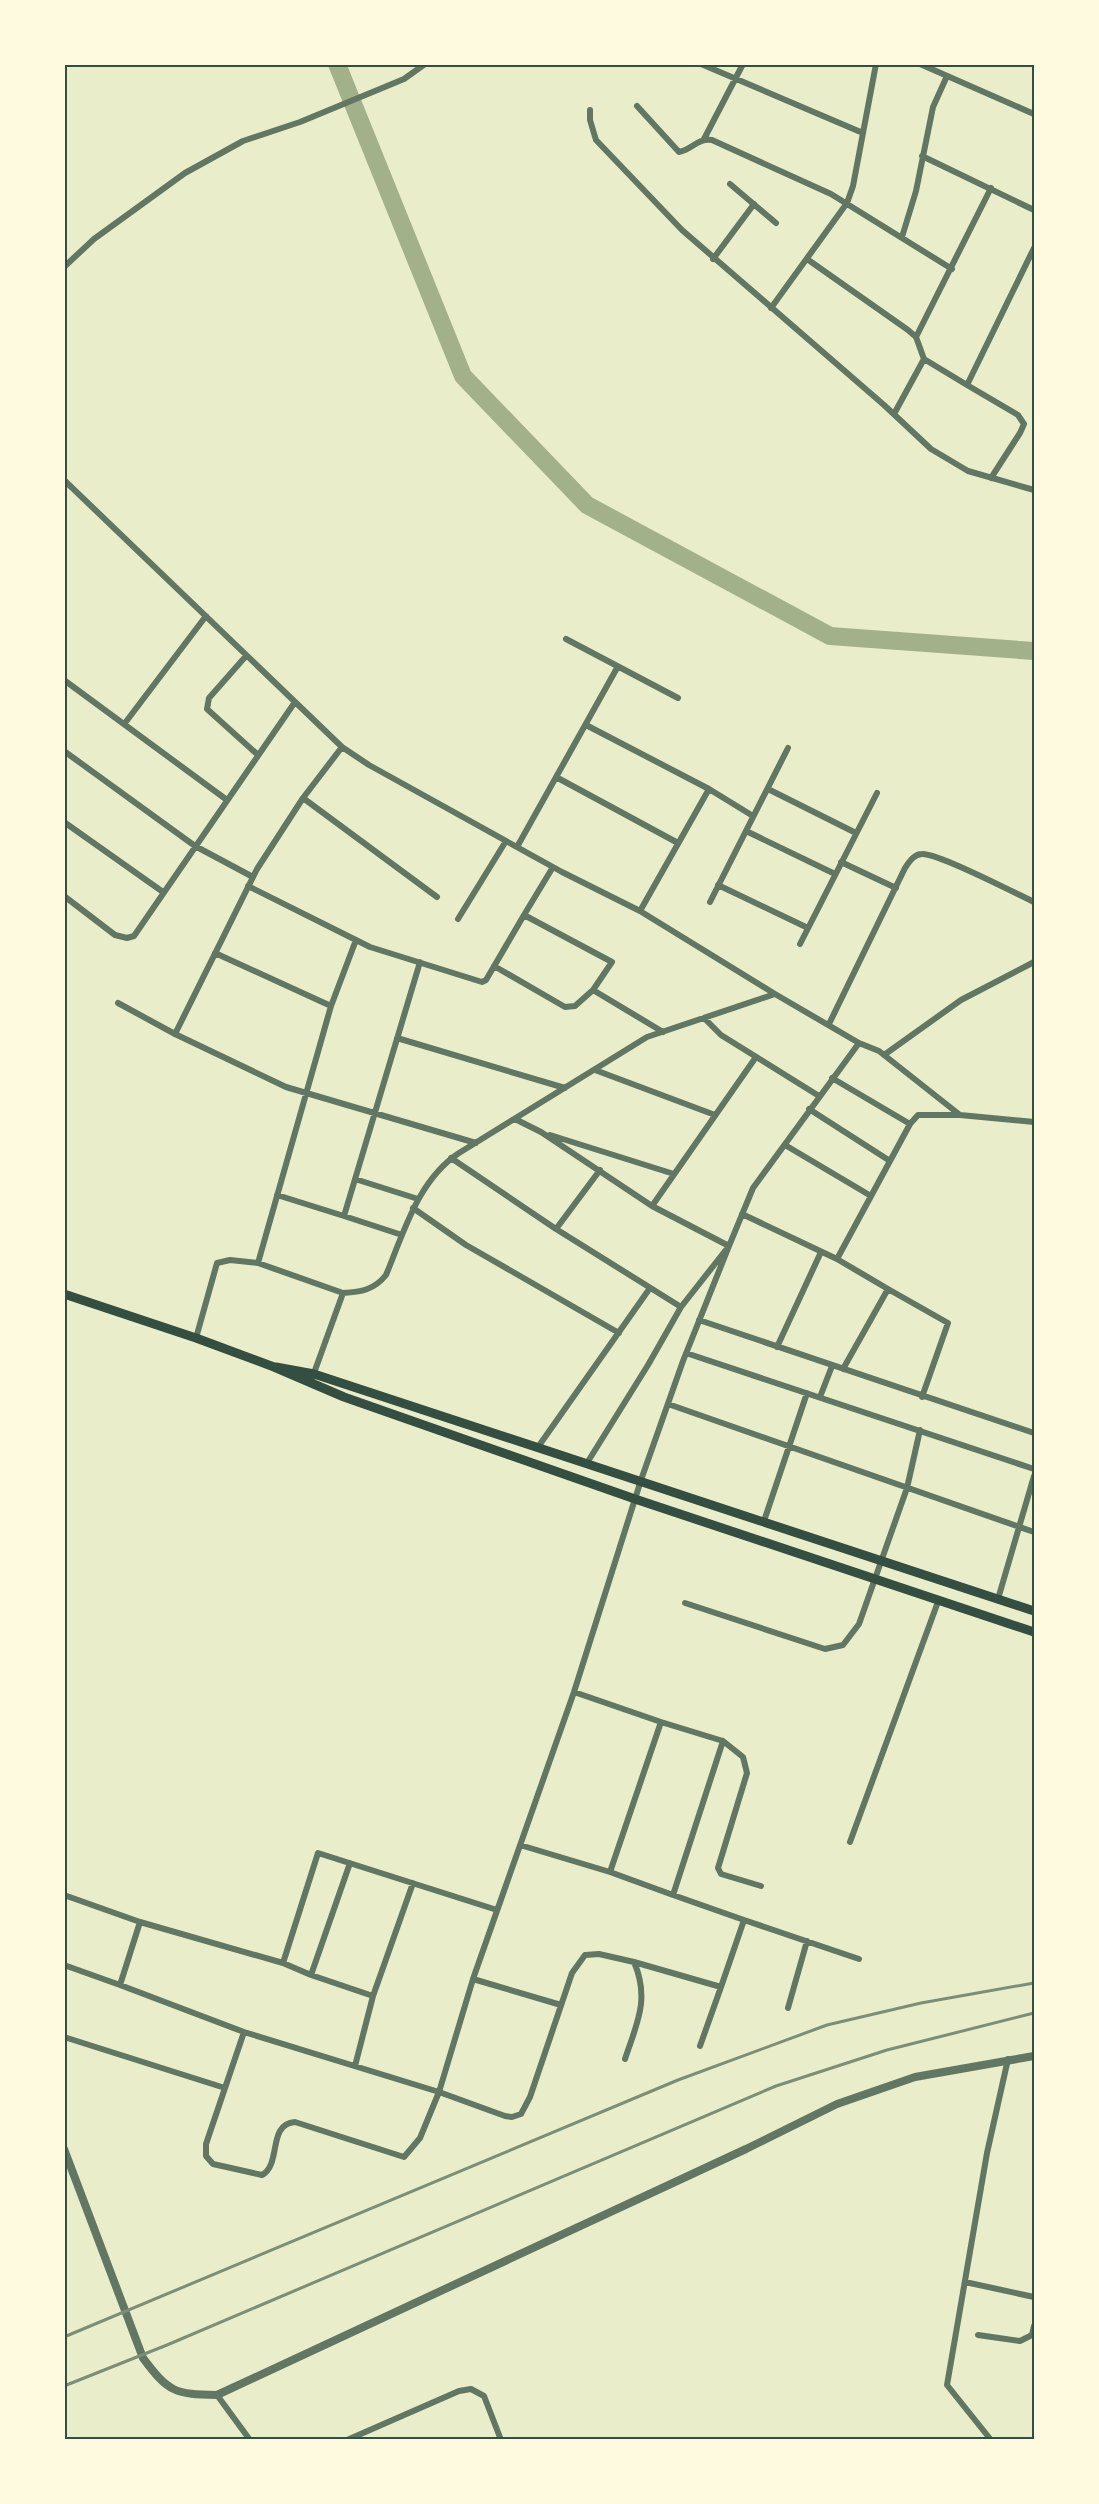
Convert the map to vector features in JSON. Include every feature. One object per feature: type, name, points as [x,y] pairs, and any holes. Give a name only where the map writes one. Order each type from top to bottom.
[{"type":"main road","points":[[64,1294],[196,1338],[274,1367],[310,1384],[635,1499],[1035,1632]]},
{"type":"main road","points":[[274,1367],[314,1374],[1035,1611]]},
{"type":"street","points":[[64,267],[94,239],[185,173],[243,141],[300,122],[404,79],[425,64]]},
{"type":"street","points":[[701,64],[863,133]]},
{"type":"street","points":[[637,106],[679,152],[704,139],[743,64]]},
{"type":"street","points":[[771,308],[847,203],[853,186],[876,64]]},
{"type":"street","points":[[920,64],[1035,114]]},
{"type":"street","points":[[902,237],[933,107],[947,76]]},
{"type":"street","points":[[590,111],[592,131],[596,140],[713,259],[894,414],[931,450],[968,471],[1035,490]]},
{"type":"street","points":[[704,139],[847,203],[952,269]]},
{"type":"street","points":[[922,156],[1035,210]]},
{"type":"street","points":[[730,184],[776,223]]},
{"type":"street","points":[[916,337],[991,188]]},
{"type":"street","points":[[713,259],[754,204]]},
{"type":"street","points":[[967,385],[1035,248]]},
{"type":"street","points":[[807,260],[916,337],[924,359],[1018,415],[1024,424],[991,478]]},
{"type":"street","points":[[894,414],[924,359]]},
{"type":"street","points":[[64,480],[342,747],[369,765],[553,867],[640,911],[775,994],[884,1055],[960,1115]]},
{"type":"street","points":[[124,723],[206,616]]},
{"type":"street","points":[[566,639],[617,668],[678,698]]},
{"type":"street","points":[[246,656],[209,698],[207,709],[258,755]]},
{"type":"street","points":[[517,847],[617,668]]},
{"type":"street","points":[[64,680],[226,800]]},
{"type":"street","points":[[64,896],[115,935],[126,938],[134,936],[295,702]]},
{"type":"street","points":[[586,725],[709,789],[753,816]]},
{"type":"street","points":[[175,1034],[253,877],[303,798],[342,747]]},
{"type":"street","points":[[710,902],[788,748]]},
{"type":"street","points":[[64,751],[195,846],[253,877]]},
{"type":"street","points":[[556,777],[678,843]]},
{"type":"street","points":[[640,911],[709,789]]},
{"type":"street","points":[[768,789],[856,833]]},
{"type":"street","points":[[800,944],[877,793]]},
{"type":"street","points":[[303,798],[437,897]]},
{"type":"street","points":[[64,822],[163,892]]},
{"type":"street","points":[[746,831],[835,874]]},
{"type":"street","points":[[458,919],[506,841]]},
{"type":"street","points":[[830,1024],[911,860],[922,854],[940,859],[1035,902]]},
{"type":"street","points":[[841,862],[896,888]]},
{"type":"street","points":[[248,886],[369,947],[482,982],[494,966],[553,867]]},
{"type":"street","points":[[718,885],[808,928]]},
{"type":"street","points":[[494,966],[565,1007],[575,1006],[593,990],[612,962],[524,915]]},
{"type":"street","points":[[258,1263],[331,1006],[356,940]]},
{"type":"street","points":[[215,953],[331,1006]]},
{"type":"street","points":[[344,1216],[420,962]]},
{"type":"street","points":[[884,1055],[961,1000],[1035,962]]},
{"type":"street","points":[[593,990],[663,1032]]},
{"type":"street","points":[[196,1338],[217,1263],[230,1260],[258,1263],[343,1293],[358,1292],[378,1285],[386,1275],[418,1199],[451,1158],[647,1037],[775,994]]},
{"type":"street","points":[[118,1003],[175,1034],[286,1087],[476,1143]]},
{"type":"street","points":[[704,1018],[721,1035],[819,1096]]},
{"type":"street","points":[[397,1038],[565,1088]]},
{"type":"street","points":[[244,2032],[206,2144],[206,2156],[213,2164],[256,2176],[268,2171],[280,2130],[290,2122],[310,2126],[404,2157],[420,2138],[439,2092],[473,1979],[574,1692],[641,1480],[699,1320],[753,1188],[859,1043]]},
{"type":"street","points":[[652,1206],[756,1057]]},
{"type":"street","points":[[595,1070],[715,1115]]},
{"type":"street","points":[[832,1078],[910,1124]]},
{"type":"street","points":[[809,1109],[890,1161]]},
{"type":"street","points":[[837,1259],[910,1124],[918,1115],[960,1115],[1035,1122]]},
{"type":"street","points":[[515,1119],[541,1132],[652,1206],[729,1246]]},
{"type":"street","points":[[541,1132],[674,1174]]},
{"type":"street","points":[[785,1145],[870,1196]]},
{"type":"street","points":[[451,1158],[556,1229],[681,1307]]},
{"type":"street","points":[[556,1229],[600,1170]]},
{"type":"street","points":[[355,1179],[418,1199]]},
{"type":"street","points":[[277,1195],[402,1234]]},
{"type":"street","points":[[413,1208],[466,1245],[619,1333]]},
{"type":"street","points":[[742,1214],[837,1259],[948,1323],[922,1397]]},
{"type":"street","points":[[587,1463],[681,1307],[729,1246]]},
{"type":"street","points":[[777,1347],[821,1252]]},
{"type":"street","points":[[538,1447],[650,1288]]},
{"type":"street","points":[[843,1369],[888,1289]]},
{"type":"street","points":[[310,1384],[343,1293]]},
{"type":"street","points":[[699,1320],[922,1397],[1035,1433]]},
{"type":"street","points":[[686,1353],[1035,1469]]},
{"type":"street","points":[[820,1397],[832,1366]]},
{"type":"street","points":[[764,1521],[807,1393]]},
{"type":"street","points":[[668,1404],[1035,1532]]},
{"type":"street","points":[[686,1603],[825,1649],[835,1649],[849,1641],[860,1624],[907,1488],[920,1430]]},
{"type":"street","points":[[998,1599],[1035,1476]]},
{"type":"street","points":[[850,1842],[939,1599]]},
{"type":"street","points":[[574,1692],[723,1741],[743,1757],[747,1773],[717,1862],[721,1874],[761,1886]]},
{"type":"street","points":[[610,1872],[661,1722]]},
{"type":"street","points":[[673,1895],[723,1741]]},
{"type":"street","points":[[520,1845],[610,1872],[859,1959]]},
{"type":"street","points":[[283,1963],[318,1853],[497,1910]]},
{"type":"street","points":[[311,1975],[350,1863]]},
{"type":"street","points":[[355,2066],[373,1996],[413,1883]]},
{"type":"street","points":[[64,1895],[140,1922],[283,1963],[373,1996]]},
{"type":"street","points":[[700,2046],[744,1920]]},
{"type":"street","points":[[120,1984],[140,1922]]},
{"type":"street","points":[[788,2008],[807,1941]]},
{"type":"street","points":[[64,1965],[244,2032],[439,2092],[505,2116],[521,2114],[530,2097],[572,1973],[585,1955],[599,1953],[721,1987]]},
{"type":"street","points":[[625,2059],[640,2011],[642,1982],[634,1962]]},
{"type":"street","points":[[473,1979],[561,2005]]},
{"type":"street","points":[[64,2037],[225,2088]]},
{"type":"street","points":[[64,2149],[143,2358],[158,2379],[181,2394],[217,2395],[746,2150],[837,2104],[915,2077],[1035,2056]]},
{"type":"street","points":[[991,2439],[947,2385],[987,2153],[1008,2059]]},
{"type":"street","points":[[965,2282],[1035,2297]]},
{"type":"street","points":[[978,2335],[1020,2341],[1032,2335],[1035,2326]]},
{"type":"street","points":[[347,2439],[459,2391],[471,2389],[484,2396],[501,2439]]},
{"type":"street","points":[[217,2395],[250,2439]]},
{"type":"waterway","points":[[337,64],[463,376],[587,505],[830,636],[1034,651]]},
{"type":"railway","points":[[64,2337],[678,2080],[827,2025],[921,2003],[1034,1983]]},
{"type":"railway","points":[[64,2386],[167,2345],[776,2086],[887,2050],[1034,2013]]}]
